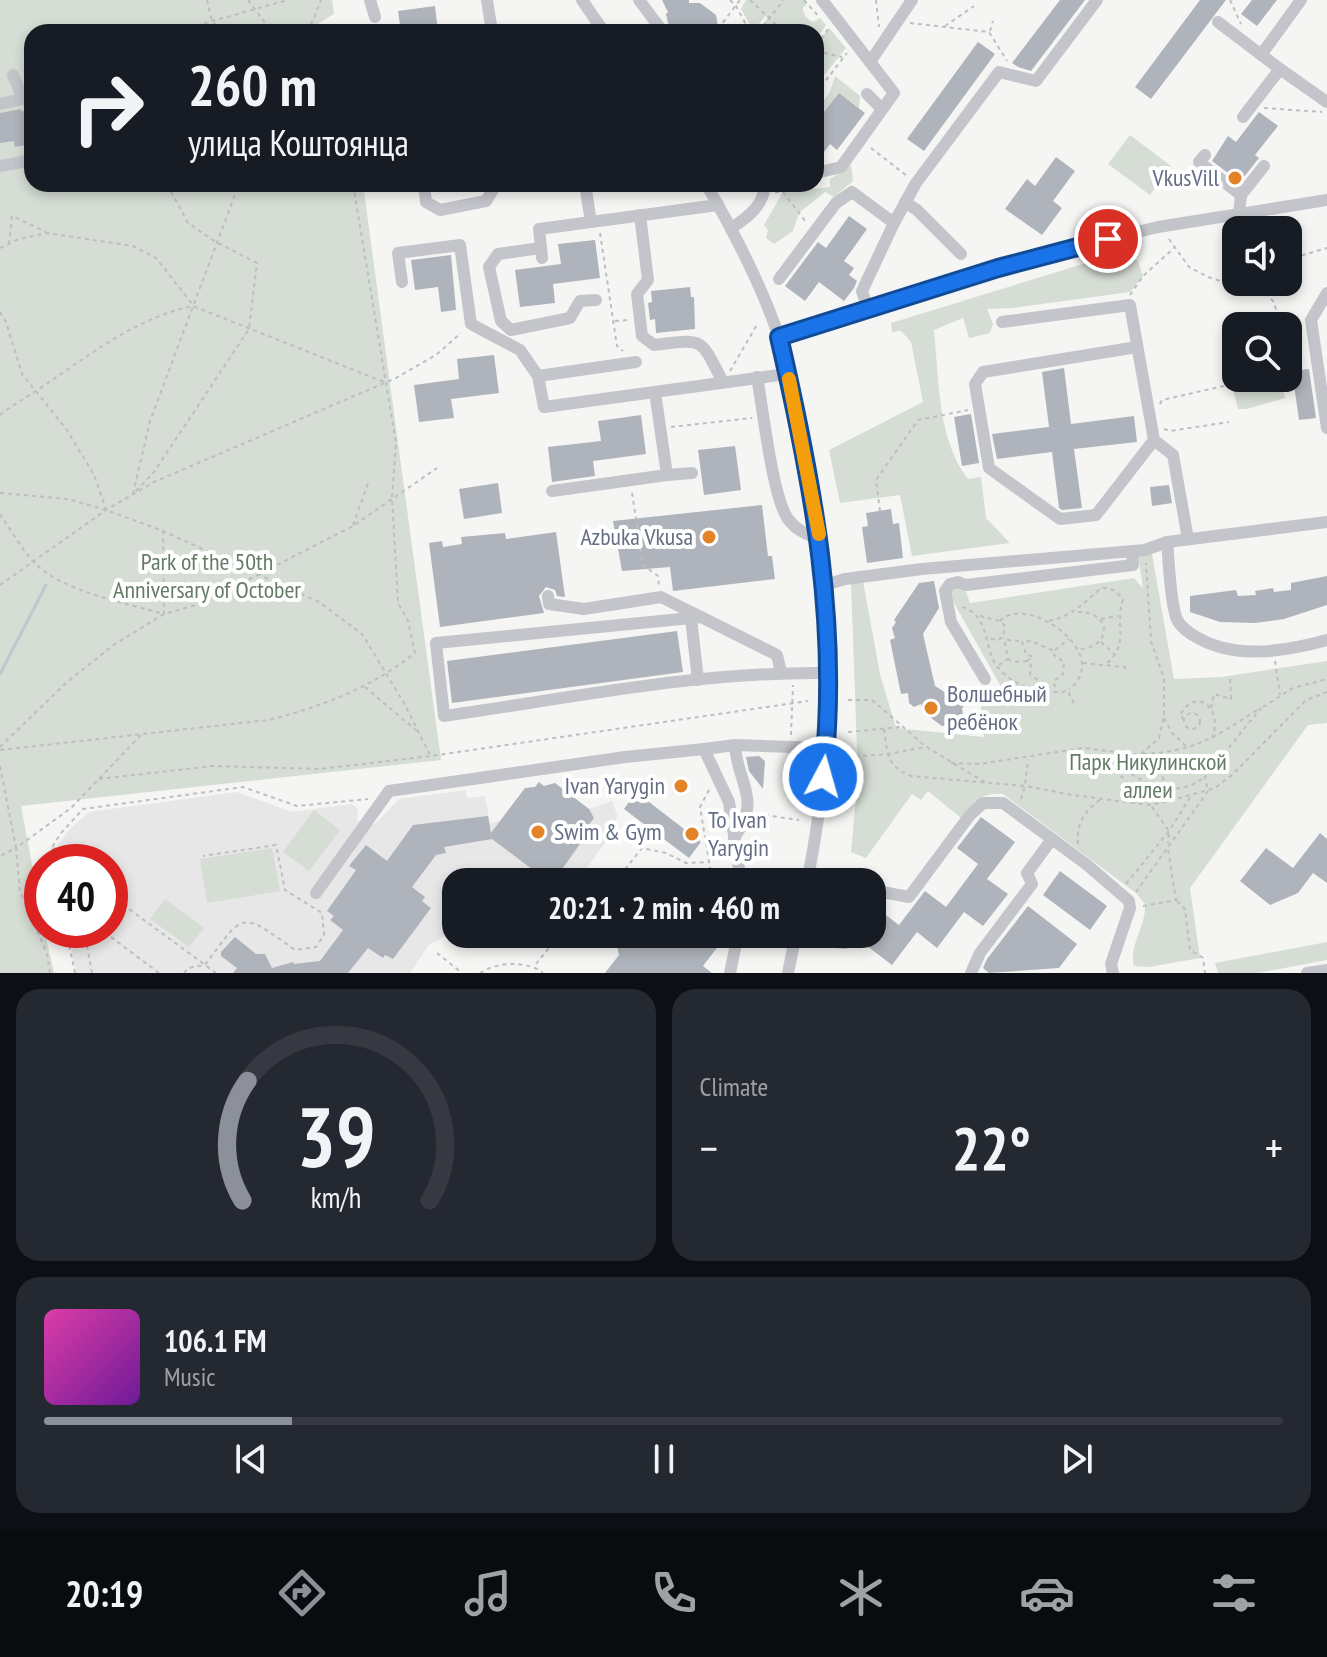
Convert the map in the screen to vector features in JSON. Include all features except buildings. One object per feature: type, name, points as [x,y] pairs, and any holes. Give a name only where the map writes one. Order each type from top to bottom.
[{"type":"street","points":[[370,0],[375,17]]},
{"type":"street","points":[[487,0],[491,24]]},
{"type":"street","points":[[582,0],[598,24]]},
{"type":"street","points":[[639,0],[657,24]]},
{"type":"street","points":[[822,0],[894,93],[841,167],[824,171]]},
{"type":"street","points":[[870,62],[912,0]]},
{"type":"street","points":[[868,309],[862,291],[916,183],[999,72],[1036,81],[1097,0]]},
{"type":"street","points":[[1261,55],[1301,0]]},
{"type":"street","points":[[1218,22],[1327,102]]},
{"type":"street","points":[[1247,112],[1280,69]]},
{"type":"street","points":[[13,75],[24,94]]},
{"type":"street","points":[[867,94],[882,109]]},
{"type":"street","points":[[0,104],[24,101]]},
{"type":"street","points":[[1205,155],[1199,162],[1241,195]]},
{"type":"street","points":[[0,166],[24,162]]},
{"type":"street","points":[[1239,214],[1241,195],[1264,166]]},
{"type":"street","points":[[425,192],[426,202],[440,210],[486,201],[492,192]]},
{"type":"street","points":[[587,192],[594,222]]},
{"type":"street","points":[[711,192],[731,228],[779,337],[819,538],[825,585],[829,673],[826,748],[809,868]]},
{"type":"street","points":[[731,228],[751,215],[763,192]]},
{"type":"street","points":[[779,279],[836,203],[852,192],[894,223]]},
{"type":"street","points":[[779,337],[1045,254],[1150,229],[1327,200]]},
{"type":"street","points":[[905,202],[961,254]]},
{"type":"street","points":[[596,300],[580,301],[570,318],[511,330],[501,321],[489,267],[498,254],[542,253],[539,229],[718,205]]},
{"type":"street","points":[[640,215],[648,280],[637,294],[642,336],[654,345],[693,340],[704,347],[723,382]]},
{"type":"street","points":[[402,282],[398,253],[460,245],[471,324],[520,350],[538,376],[544,407],[787,374]]},
{"type":"street","points":[[1327,293],[1311,320],[1327,428]]},
{"type":"street","points":[[1002,322],[1130,305],[1154,440],[1173,455],[1188,539]]},
{"type":"street","points":[[1137,347],[983,372],[975,384],[989,468],[1060,519],[1096,515],[1154,440]]},
{"type":"street","points":[[538,376],[636,362]]},
{"type":"street","points":[[757,377],[776,486],[787,517],[801,532],[819,538]]},
{"type":"street","points":[[655,392],[667,475]]},
{"type":"street","points":[[552,491],[692,473]]},
{"type":"street","points":[[825,585],[845,579],[922,569],[1138,550],[1167,542],[1327,522]]},
{"type":"street","points":[[1167,542],[1177,619],[1190,634],[1214,647],[1254,652],[1327,640]]},
{"type":"street","points":[[985,679],[951,622],[945,591],[950,584],[958,582],[966,585],[1133,565],[1138,550]]},
{"type":"street","points":[[548,596],[549,604],[584,609],[661,597],[777,655],[788,672]]},
{"type":"street","points":[[696,617],[436,643],[444,716],[698,680],[788,672],[829,673]]},
{"type":"street","points":[[696,617],[698,680]]},
{"type":"street","points":[[316,893],[389,791],[625,757],[735,745],[826,748]]},
{"type":"street","points":[[734,838],[746,823],[748,792],[736,761],[735,745]]},
{"type":"street","points":[[704,749],[729,802],[739,868]]},
{"type":"street","points":[[886,893],[909,897],[970,815],[983,803],[1003,803],[1086,864],[1126,900],[1111,964],[1113,973]]},
{"type":"street","points":[[971,973],[980,953],[1032,884],[1027,873],[1052,839]]},
{"type":"street","points":[[730,973],[735,948]]},
{"type":"street","points":[[788,973],[793,948]]},
{"type":"street","points":[[1307,973],[1327,970]]},
{"type":"path","points":[[207,0],[215,24]]},
{"type":"path","points":[[248,0],[266,24]]},
{"type":"path","points":[[201,24],[288,0]]},
{"type":"path","points":[[311,24],[321,0]]},
{"type":"path","points":[[730,0],[746,24]]},
{"type":"path","points":[[722,24],[740,0]]},
{"type":"path","points":[[750,0],[774,24]]},
{"type":"path","points":[[764,24],[782,0]]},
{"type":"path","points":[[804,0],[829,28],[824,35]]},
{"type":"path","points":[[876,0],[882,45]]},
{"type":"path","points":[[944,27],[974,6]]},
{"type":"path","points":[[989,32],[993,21]]},
{"type":"path","points":[[897,22],[989,32]]},
{"type":"path","points":[[989,32],[1002,53]]},
{"type":"path","points":[[824,83],[849,51],[846,48]]},
{"type":"path","points":[[824,53],[844,57]]},
{"type":"path","points":[[1247,112],[1327,113]]},
{"type":"path","points":[[861,140],[916,183]]},
{"type":"path","points":[[132,495],[154,472],[249,329],[257,263],[188,223],[171,192]]},
{"type":"path","points":[[132,495],[150,421],[236,192]]},
{"type":"path","points":[[0,749],[268,720],[311,710],[364,686],[387,675],[415,653],[408,621],[398,603],[392,497],[396,443],[354,192]]},
{"type":"path","points":[[783,192],[814,232]]},
{"type":"path","points":[[8,246],[12,216],[47,233],[133,246],[156,258],[193,306],[385,383]]},
{"type":"path","points":[[594,222],[617,346],[636,362]]},
{"type":"path","points":[[0,248],[19,239],[47,233]]},
{"type":"path","points":[[1167,237],[1189,267],[1222,281]]},
{"type":"path","points":[[1130,305],[1130,292],[1175,247]]},
{"type":"path","points":[[1303,255],[1327,248]]},
{"type":"path","points":[[0,415],[134,328],[167,312],[193,306]]},
{"type":"path","points":[[0,312],[22,374],[67,430],[94,475],[106,510]]},
{"type":"path","points":[[614,321],[629,320]]},
{"type":"path","points":[[723,382],[758,323]]},
{"type":"path","points":[[0,585],[106,510],[154,482],[385,383],[436,355],[471,324]]},
{"type":"path","points":[[1158,406],[1162,400],[1222,386]]},
{"type":"path","points":[[880,511],[876,480],[918,420],[980,408]]},
{"type":"path","points":[[661,428],[753,417]]},
{"type":"path","points":[[1162,428],[1170,431],[1229,422]]},
{"type":"path","points":[[0,749],[67,682],[115,644],[164,614],[203,603],[353,526],[437,468]]},
{"type":"path","points":[[630,480],[643,565],[658,576],[661,597]]},
{"type":"path","points":[[353,526],[369,481]]},
{"type":"path","points":[[0,493],[68,499],[106,510],[163,531],[319,602],[362,634],[431,756]]},
{"type":"path","points":[[0,514],[33,562],[48,574],[77,588],[164,614]]},
{"type":"path","points":[[163,531],[164,614]]},
{"type":"path","points":[[1138,550],[1151,641],[1164,679],[1164,717],[1159,738],[1140,755]]},
{"type":"path","points":[[1049,621],[1075,612],[1101,588],[1108,587],[1123,600],[1119,616],[1122,633],[1115,655],[1105,665]]},
{"type":"path","points":[[949,608],[963,607],[977,616],[1000,621],[1005,626],[1008,659],[1013,662],[1027,661],[1033,657],[1026,654],[1022,642]]},
{"type":"path","points":[[977,616],[998,666],[1024,687],[1039,691],[1068,691],[1078,678],[1082,663],[1069,638],[1049,621],[1016,612],[1005,614],[1000,621]]},
{"type":"path","points":[[1075,612],[1090,612],[1100,619],[1104,627],[1100,640],[1088,649],[1077,649]]},
{"type":"path","points":[[1100,619],[1119,616]]},
{"type":"path","points":[[1054,651],[1069,638]]},
{"type":"path","points":[[989,639],[1031,641],[1054,651],[1054,655],[1064,662],[1063,674],[1053,682],[1040,682],[1030,674],[1031,665],[1027,661]]},
{"type":"path","points":[[1100,640],[1115,655]]},
{"type":"path","points":[[1273,651],[1280,696]]},
{"type":"path","points":[[998,666],[1008,659]]},
{"type":"path","points":[[1082,663],[1125,667],[1125,672]]},
{"type":"path","points":[[788,672],[792,703],[791,748]]},
{"type":"path","points":[[1211,709],[1214,694],[1231,699],[1230,676]]},
{"type":"path","points":[[951,763],[979,764],[1083,748],[1140,755],[1189,748],[1212,739],[1293,688],[1327,679]]},
{"type":"path","points":[[1039,691],[1040,682]]},
{"type":"path","points":[[1053,682],[1059,692]]},
{"type":"path","points":[[364,686],[419,733]]},
{"type":"path","points":[[1068,691],[1074,704]]},
{"type":"path","points":[[884,729],[888,754],[895,769],[911,776],[1025,786],[1150,805],[1208,791],[1232,775],[1306,700],[1327,692]]},
{"type":"path","points":[[848,700],[872,700],[925,746],[987,783]]},
{"type":"path","points":[[99,779],[213,766],[320,769],[431,756],[808,701]]},
{"type":"path","points":[[1184,720],[1192,713],[1197,715],[1200,722],[1198,727],[1186,727],[1180,715],[1186,705],[1195,701],[1207,704],[1215,713],[1212,739]]},
{"type":"path","points":[[1117,764],[1139,780],[1166,789],[1184,787],[1205,777],[1261,708]]},
{"type":"path","points":[[1164,717],[1172,733],[1189,748]]},
{"type":"path","points":[[848,732],[902,727]]},
{"type":"path","points":[[0,856],[71,808],[144,732]]},
{"type":"path","points":[[847,757],[888,754],[925,746]]},
{"type":"path","points":[[1119,753],[1118,773],[1150,805],[1169,831],[1168,847],[1176,900],[1185,909],[1190,950],[1203,958],[1205,973]]},
{"type":"path","points":[[1140,755],[1161,771],[1169,801]]},
{"type":"path","points":[[1016,812],[1025,786],[1029,757]]},
{"type":"path","points":[[0,766],[16,848],[20,891],[47,954],[50,973]]},
{"type":"path","points":[[710,868],[700,807],[716,774]]},
{"type":"path","points":[[1126,900],[1208,791],[1205,777]]},
{"type":"path","points":[[54,844],[83,809],[243,787],[297,806],[385,797]]},
{"type":"path","points":[[1126,900],[1192,795]]},
{"type":"path","points":[[1086,864],[1077,834],[1085,814],[1102,799]]},
{"type":"path","points":[[746,812],[799,820]]},
{"type":"path","points":[[184,973],[188,968],[205,965],[233,928],[244,922],[256,922],[295,950],[316,947],[324,935],[322,913],[285,890],[276,845],[203,856]]},
{"type":"path","points":[[626,868],[642,848],[666,853],[686,863],[709,862]]},
{"type":"path","points":[[1126,900],[1176,900]]},
{"type":"path","points":[[128,908],[216,973]]},
{"type":"path","points":[[70,948],[75,973]]},
{"type":"path","points":[[87,948],[92,973]]},
{"type":"path","points":[[126,948],[159,973]]},
{"type":"path","points":[[534,966],[549,948]]},
{"type":"path","points":[[437,953],[462,973]]},
{"type":"path","points":[[480,973],[491,966],[534,966],[542,973]]},
{"type":"shaded area","points":[[539,782],[544,786],[555,783],[589,809],[612,801],[617,814],[615,827],[587,868],[442,868],[442,937],[429,945],[410,973],[76,973],[71,948],[128,948],[128,844],[59,844],[89,812],[237,792],[292,812],[352,804],[358,809],[357,820],[364,826],[376,823],[399,799],[466,790],[467,798],[485,796],[490,823],[500,821],[525,788],[535,787]]},
{"type":"green space","name":"Park of the 50th Anniversary of October","points":[[0,0],[332,0],[334,14],[319,24],[24,24],[24,192],[364,192],[441,760],[21,806],[28,844],[24,844],[24,948],[48,948],[54,973],[0,973]]},
{"type":"green space","points":[[746,0],[804,0],[807,3],[803,8],[806,16],[813,22],[820,18],[826,25],[824,28],[824,24],[764,24],[768,18],[765,16],[759,24],[750,24],[741,9]]},
{"type":"green space","points":[[829,28],[846,48],[824,74],[824,35]]},
{"type":"green space","points":[[835,76],[860,96],[859,108],[839,93],[824,111],[824,100]]},
{"type":"green space","points":[[1130,135],[1171,166],[1150,195],[1108,164]]},
{"type":"green space","points":[[851,165],[853,181],[834,197],[825,192],[799,213],[793,231],[774,244],[766,238],[768,230],[764,225],[783,192],[824,192],[824,188],[830,187],[830,179]]},
{"type":"green space","points":[[1109,256],[1130,256],[1138,261],[1143,276],[1130,292],[987,309],[993,324],[990,333],[969,338],[963,318],[934,330],[941,408],[950,446],[968,479],[981,477],[986,518],[1010,543],[912,556],[900,495],[840,503],[829,450],[923,402],[911,342],[901,331],[892,332],[891,323]]},
{"type":"green space","points":[[1234,392],[1284,392],[1285,398],[1238,409]]},
{"type":"green space","name":"Парк Никулинской аллеи","points":[[1152,554],[1174,679],[1221,677],[1327,661],[1327,723],[1308,725],[1190,888],[1200,958],[1149,967],[1134,966],[1133,951],[1145,904],[1136,893],[1003,794],[979,799],[961,818],[928,791],[921,800],[912,794],[866,858],[851,852],[858,776],[851,582],[863,581],[880,674],[896,728],[984,737],[979,687],[995,697],[1005,694],[949,594],[955,587],[965,589],[970,603],[1134,578],[1143,588],[1138,555]]},
{"type":"green space","points":[[314,810],[340,830],[309,871],[283,852]]},
{"type":"green space","points":[[272,848],[280,891],[207,903],[200,859]]},
{"type":"green space","points":[[165,899],[204,928],[189,947],[150,919]]},
{"type":"green space","points":[[1327,942],[1327,960],[1258,973],[1218,973],[1215,963]]},
{"type":"waterway","points":[[0,674],[46,585]]},
{"type":"slow traffic","points":[[789,379],[819,534]]},
{"type":"place","name":"VkusVill","points":[[1235,178]]},
{"type":"place","name":"Azbuka Vkusa","points":[[709,537]]},
{"type":"place","name":"Волшебный ребёнок","points":[[931,708]]},
{"type":"place","name":"Ivan Yarygin","points":[[681,786]]},
{"type":"place","name":"Swim & Gym","points":[[538,832]]},
{"type":"place","name":"To Ivan Yarygin","points":[[692,834]]},
{"type":"route","points":[[823,777],[829,701],[825,585],[805,456],[779,337],[998,268],[1108,239]]}]
